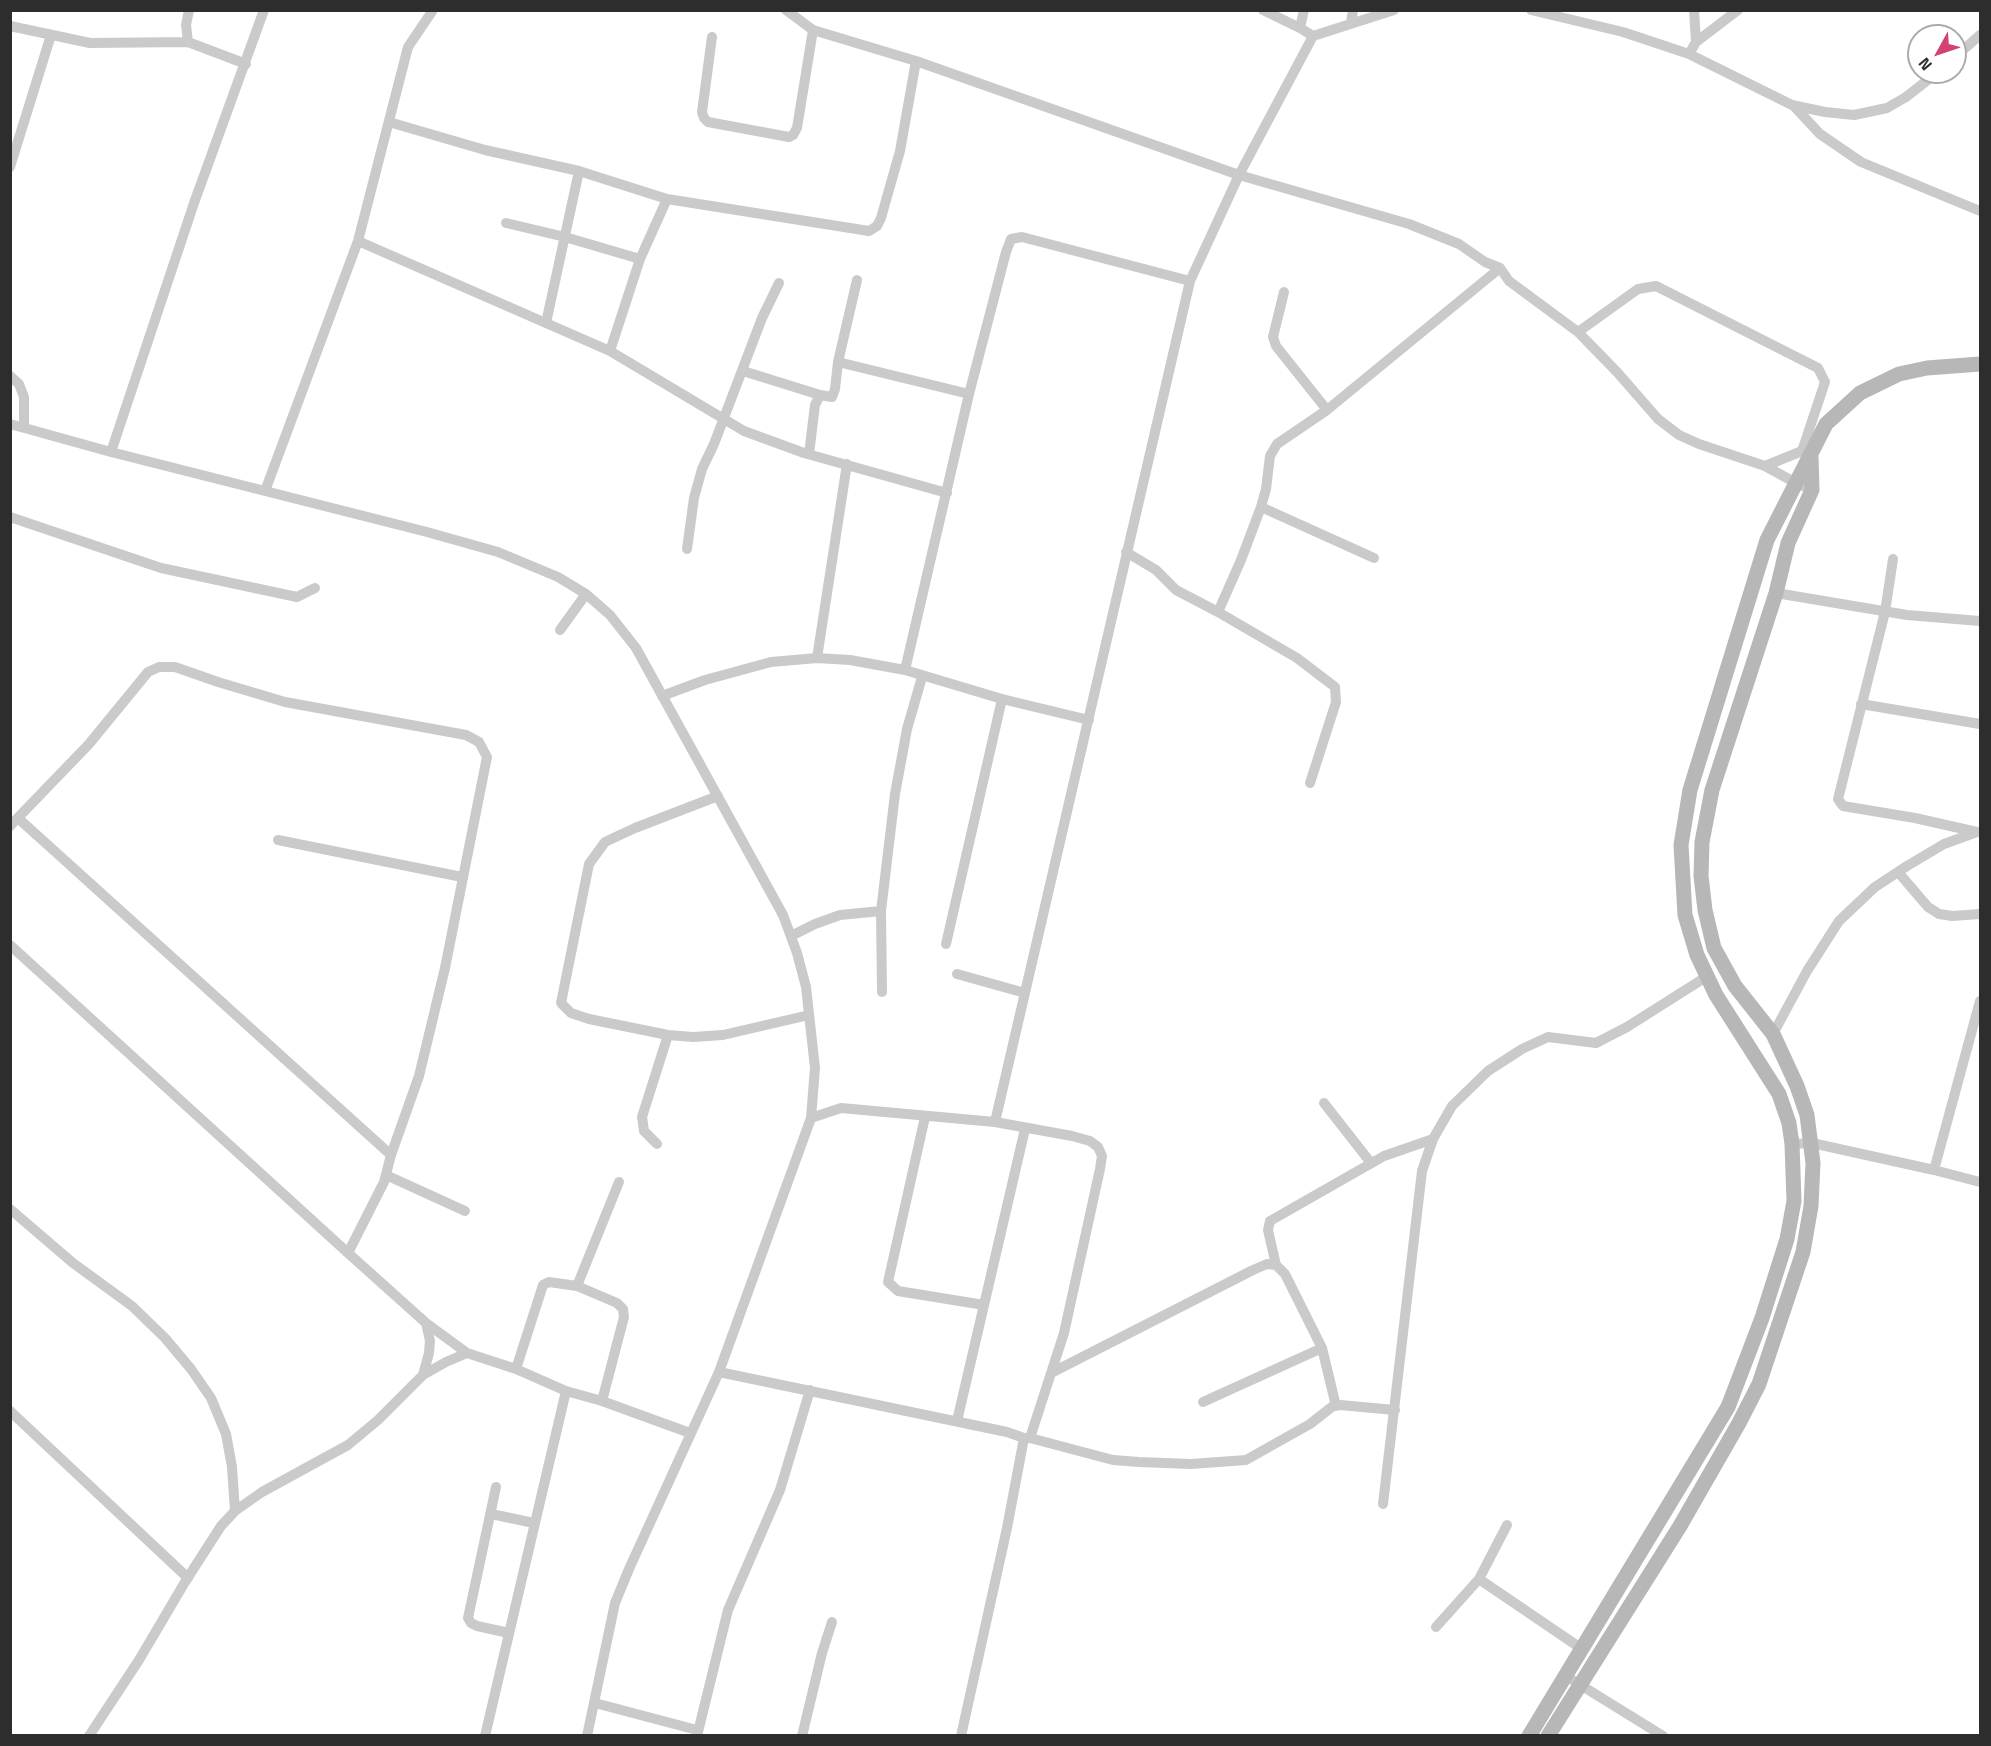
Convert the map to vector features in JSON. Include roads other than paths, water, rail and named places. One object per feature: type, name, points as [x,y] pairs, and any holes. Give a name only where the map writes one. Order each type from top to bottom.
[{"type":"main road","points":[[1529,1736],[1728,1407],[1741,1378],[1787,1239],[1794,1201],[1789,1123],[1779,1094],[1706,977],[1685,915],[1682,883],[1681,845],[1690,790],[1767,540],[1826,424],[1860,393],[1899,374],[1927,368],[1980,364]]},
{"type":"main road","points":[[1548,1736],[1680,1526],[1759,1384],[1803,1252],[1811,1206],[1813,1163],[1807,1115],[1797,1086],[1773,1034],[1724,969],[1712,938],[1705,910],[1701,876],[1702,842],[1712,790],[1776,593],[1788,543],[1812,490],[1811,456]]},
{"type":"street","points":[[188,42],[186,26],[189,10]]},
{"type":"street","points":[[111,452],[194,203],[264,10]]},
{"type":"street","points":[[266,491],[358,241],[408,47],[433,10]]},
{"type":"street","points":[[786,10],[813,30],[916,61],[1239,175],[1409,224],[1459,244],[1485,262],[1500,268],[1509,281],[1578,332],[1658,419],[1679,435],[1765,466],[1812,490]]},
{"type":"street","points":[[1263,10],[1313,36]]},
{"type":"street","points":[[1300,28],[1304,10]]},
{"type":"street","points":[[1351,23],[1353,10]]},
{"type":"street","points":[[995,1122],[1190,281],[1239,175],[1313,36],[1394,10]]},
{"type":"street","points":[[1531,10],[1623,32],[1689,54],[1792,105],[1825,112],[1854,115],[1887,108],[1923,84]]},
{"type":"street","points":[[1694,10],[1696,42]]},
{"type":"street","points":[[1689,54],[1696,42],[1738,10]]},
{"type":"street","points":[[10,26],[90,43],[188,42],[246,64]]},
{"type":"street","points":[[712,37],[702,112],[704,118],[708,122],[789,137],[797,128],[813,30]]},
{"type":"street","points":[[1967,46],[1980,34]]},
{"type":"street","points":[[10,167],[51,35]]},
{"type":"street","points":[[389,122],[485,150],[579,171],[667,199],[869,231],[877,226],[881,218],[900,151],[916,61]]},
{"type":"street","points":[[1792,105],[1820,134],[1861,162],[1980,211]]},
{"type":"street","points":[[546,323],[579,171]]},
{"type":"street","points":[[610,351],[640,259],[667,199]]},
{"type":"street","points":[[506,223],[640,259]]},
{"type":"street","points":[[905,670],[969,394],[1011,239],[1022,237],[1190,281]]},
{"type":"street","points":[[358,241],[610,351],[744,431],[809,454],[947,493]]},
{"type":"street","points":[[1218,612],[1261,507],[1270,456],[1277,444],[1327,410],[1500,268]]},
{"type":"street","points":[[743,371],[832,397],[857,280]]},
{"type":"street","points":[[687,549],[694,498],[702,469],[743,371],[762,318],[779,283]]},
{"type":"street","points":[[1578,332],[1638,289],[1656,286],[1818,368],[1825,382],[1802,451],[1765,466]]},
{"type":"street","points":[[1284,292],[1274,337],[1276,346],[1327,410]]},
{"type":"street","points":[[838,362],[969,394]]},
{"type":"street","points":[[10,376],[19,384],[24,397],[24,427]]},
{"type":"street","points":[[809,454],[815,405],[820,395]]},
{"type":"street","points":[[10,424],[498,552],[558,578],[586,594],[610,615],[636,648],[783,915],[806,987],[810,1015],[814,1068],[810,1118],[719,1371],[615,1603],[587,1736]]},
{"type":"street","points":[[818,658],[847,464]]},
{"type":"street","points":[[1261,507],[1374,558]]},
{"type":"street","points":[[10,517],[161,568],[297,597],[315,588]]},
{"type":"street","points":[[1126,552],[1156,570],[1176,590],[1297,658],[1335,687],[1336,702],[1310,783]]},
{"type":"street","points":[[1893,559],[1885,612],[1838,799],[1840,804],[1978,832]]},
{"type":"street","points":[[1776,593],[1885,612],[1980,621]]},
{"type":"street","points":[[560,630],[586,594]]},
{"type":"street","points":[[662,696],[705,680],[771,662],[818,658],[850,660],[905,670],[922,677],[1002,699],[1089,720]]},
{"type":"street","points":[[348,1253],[386,1175],[418,1076],[445,968],[487,757],[479,742],[466,735],[285,702],[175,667],[159,667],[148,672],[89,744],[15,822],[391,1155]]},
{"type":"street","points":[[882,992],[881,911],[892,836],[895,794],[907,729],[922,677]]},
{"type":"street","points":[[946,944],[1002,699]]},
{"type":"street","points":[[1861,704],[1980,724]]},
{"type":"street","points":[[718,796],[605,842],[589,864],[561,1003],[571,1013],[589,1019],[668,1035],[693,1037],[723,1035],[810,1015]]},
{"type":"street","points":[[1773,1034],[1807,970],[1839,921],[1875,887],[1898,872],[1944,844],[1978,832]]},
{"type":"street","points":[[278,840],[462,877]]},
{"type":"street","points":[[1898,872],[1928,907],[1939,914],[1953,916],[1980,914]]},
{"type":"street","points":[[791,936],[840,915],[881,911]]},
{"type":"street","points":[[10,945],[426,1323],[467,1353],[566,1391],[602,1401],[690,1433]]},
{"type":"street","points":[[957,974],[1025,993]]},
{"type":"street","points":[[1383,1504],[1422,1171],[1433,1139],[1452,1106],[1488,1071],[1522,1049],[1548,1037],[1596,1042],[1627,1027],[1706,977]]},
{"type":"street","points":[[1934,1170],[1980,1001]]},
{"type":"street","points":[[657,1144],[644,1131],[642,1117],[668,1035]]},
{"type":"street","points":[[1324,1103],[1371,1163]]},
{"type":"street","points":[[810,1118],[841,1108],[995,1122],[1090,1141],[1098,1147],[1102,1156],[1090,1223],[1064,1333],[1053,1372],[1027,1438],[961,1736]]},
{"type":"street","points":[[925,1117],[888,1282],[898,1291],[984,1305]]},
{"type":"street","points":[[957,1421],[1025,1129]]},
{"type":"street","points":[[1336,1406],[1322,1348],[1285,1274],[1276,1265],[1268,1230],[1270,1221],[1384,1155],[1433,1139]]},
{"type":"street","points":[[1792,1144],[1812,1143],[1980,1182]]},
{"type":"street","points":[[386,1175],[465,1211]]},
{"type":"street","points":[[578,1286],[619,1182]]},
{"type":"street","points":[[10,1209],[73,1263],[132,1306],[165,1338],[191,1369],[211,1398],[226,1434],[232,1467],[235,1511]]},
{"type":"street","points":[[1053,1372],[1253,1270],[1267,1264],[1276,1265]]},
{"type":"street","points":[[516,1370],[543,1285],[549,1282],[578,1286],[617,1303],[623,1309],[624,1317],[602,1401]]},
{"type":"street","points":[[423,1375],[430,1341],[426,1323]]},
{"type":"street","points":[[1203,1402],[1322,1348]]},
{"type":"street","points":[[89,1736],[139,1660],[221,1526],[235,1511],[262,1492],[348,1445],[378,1420],[423,1375],[467,1353]]},
{"type":"street","points":[[719,1371],[1007,1432],[1113,1460],[1191,1464],[1246,1460],[1336,1406],[1395,1410]]},
{"type":"street","points":[[595,1703],[697,1733],[728,1610],[748,1559],[780,1490],[810,1389]]},
{"type":"street","points":[[485,1736],[566,1391]]},
{"type":"street","points":[[10,1411],[188,1578]]},
{"type":"street","points":[[496,1487],[468,1618],[477,1626],[509,1633]]},
{"type":"street","points":[[490,1514],[534,1523]]},
{"type":"street","points":[[1436,1627],[1479,1579],[1507,1525]]},
{"type":"street","points":[[1479,1579],[1582,1649]]},
{"type":"street","points":[[802,1736],[832,1622]]},
{"type":"street","points":[[1566,1676],[1663,1736]]}]
